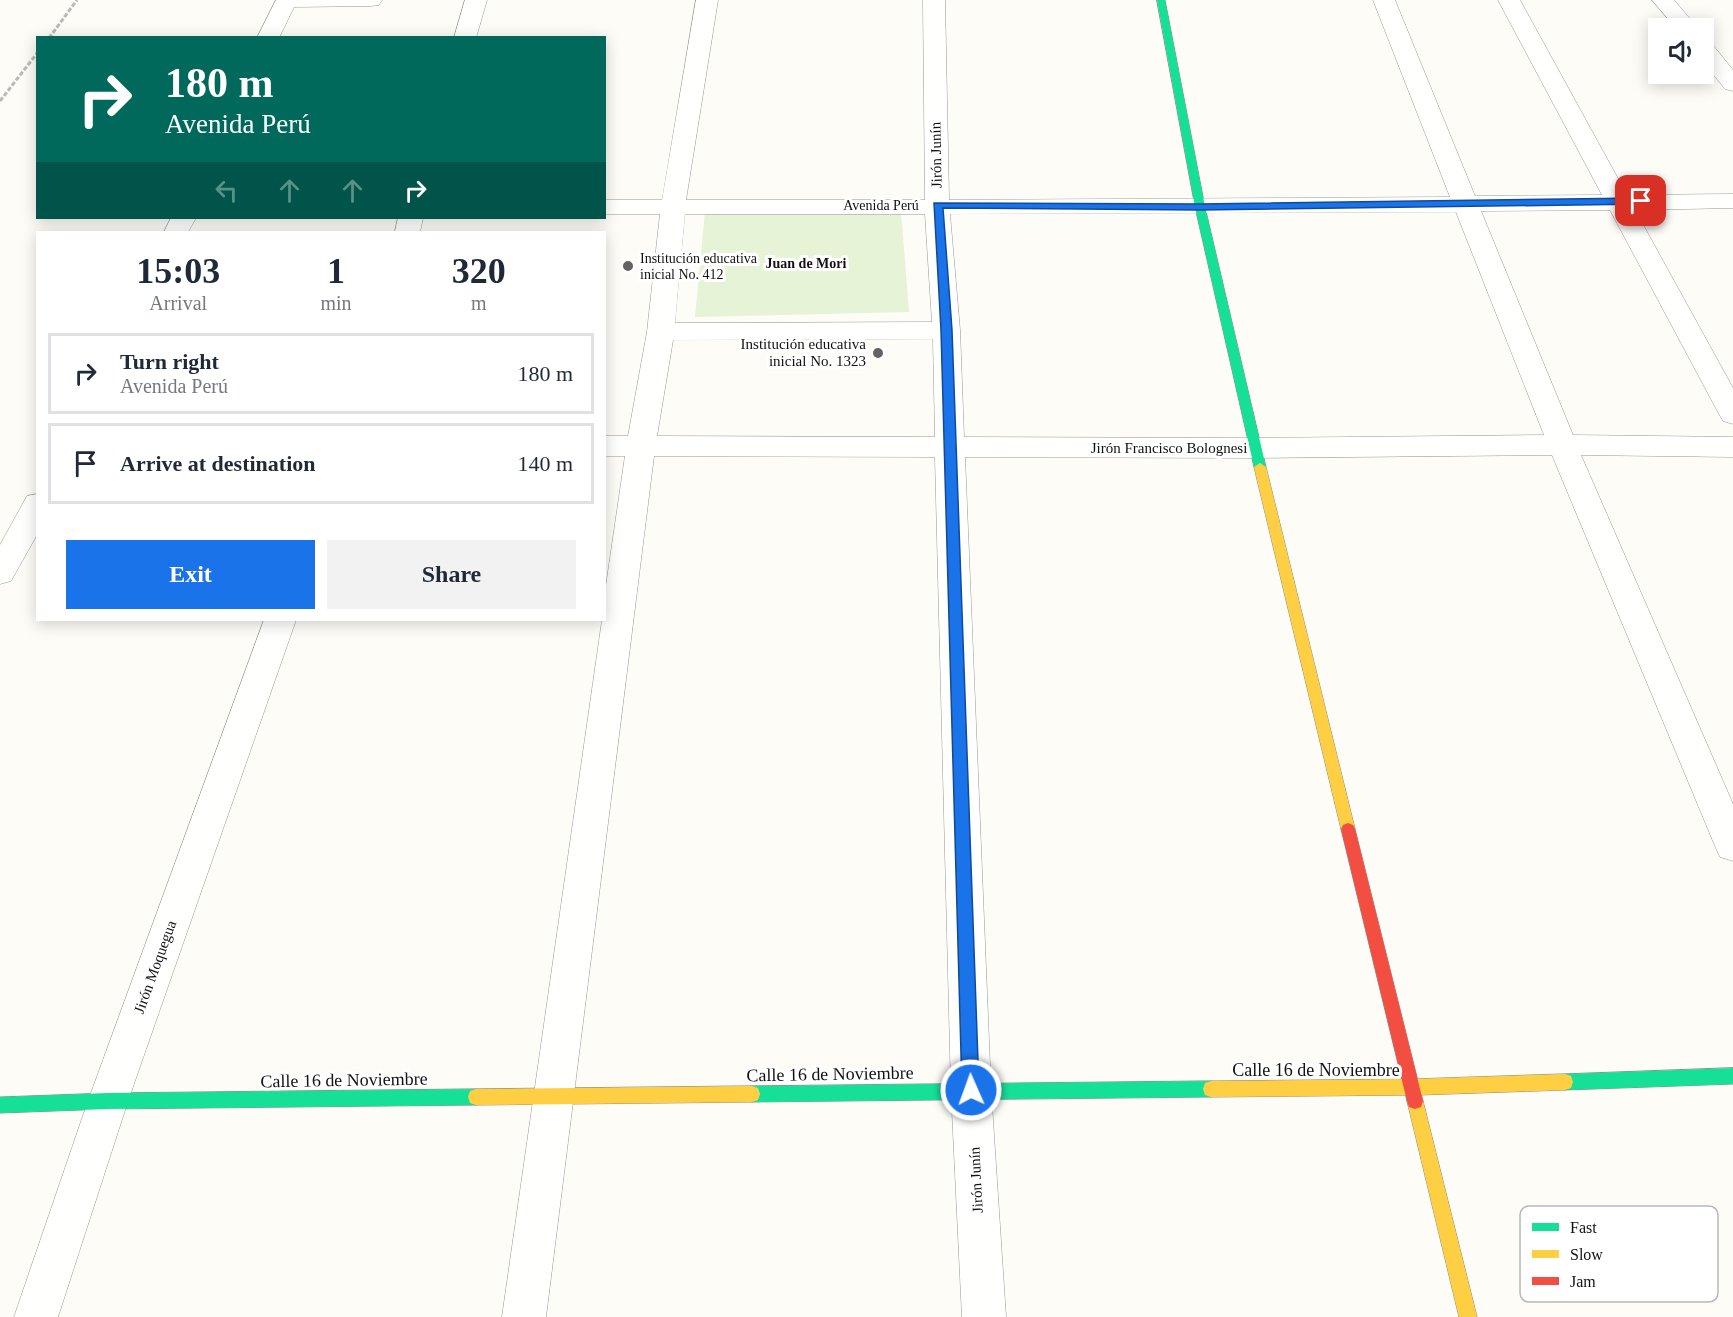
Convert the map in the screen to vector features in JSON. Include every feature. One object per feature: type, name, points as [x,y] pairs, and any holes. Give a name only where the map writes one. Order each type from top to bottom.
[{"type":"street","points":[[269,36],[286,1],[372,0]]},
{"type":"street","points":[[466,36],[476,0]]},
{"type":"street","points":[[524,1317],[640,446],[661,333],[673,206],[707,0]]},
{"type":"street","name":"Jirón Junín","points":[[934,0],[937,205],[946,330],[971,1090],[984,1317]]},
{"type":"street","points":[[1161,0],[1200,207],[1255,448],[1468,1317]]},
{"type":"street","points":[[1384,0],[1562,445],[1733,846]]},
{"type":"street","points":[[1509,0],[1733,414]]},
{"type":"street","points":[[1663,0],[1678,18]]},
{"type":"street","points":[[1714,61],[1733,84]]},
{"type":"street","name":"Avenida Perú","points":[[606,207],[937,205],[1200,207],[1733,201]]},
{"type":"street","points":[[661,333],[946,330]]},
{"type":"street","name":"Jirón Francisco Bolognesi","points":[[606,446],[1255,448],[1562,445],[1733,447]]},
{"type":"street","points":[[0,573],[36,508]]},
{"type":"street","name":"Jirón Moquegua","points":[[36,1317],[108,1101],[280,621]]},
{"type":"street","name":"Calle 16 de Noviembre","points":[[0,1105],[108,1101],[971,1090],[1413,1088],[1733,1076]]},
{"type":"path","points":[[50,36],[77,0]]},
{"type":"path","points":[[0,101],[36,55]]},
{"type":"green space","points":[[705,211],[901,211],[909,312],[695,317]]},
{"type":"traffic: fast","points":[[1161,0],[1200,207],[1260,467]]},
{"type":"traffic: fast","points":[[1565,1082],[1733,1076]]},
{"type":"traffic: fast","points":[[752,1094],[1211,1089]]},
{"type":"traffic: fast","points":[[0,1105],[108,1101],[476,1097]]},
{"type":"traffic: slow","points":[[1260,467],[1348,829]]},
{"type":"traffic: slow","points":[[1211,1089],[1413,1087],[1565,1082]]},
{"type":"traffic: slow","points":[[476,1097],[752,1094]]},
{"type":"traffic: slow","points":[[1415,1101],[1468,1317]]},
{"type":"traffic: jam","points":[[1348,829],[1415,1101]]},
{"type":"place","name":"Institución educativa inicial No. 412","points":[[628,266]]},
{"type":"place","name":"Institución educativa inicial No. 1323","points":[[878,353]]},
{"type":"district","name":"Juan de Mori","points":[[806,263]]},
{"type":"route","points":[[971,1090],[946,330],[937,205],[1200,207],[1641,201]]}]
